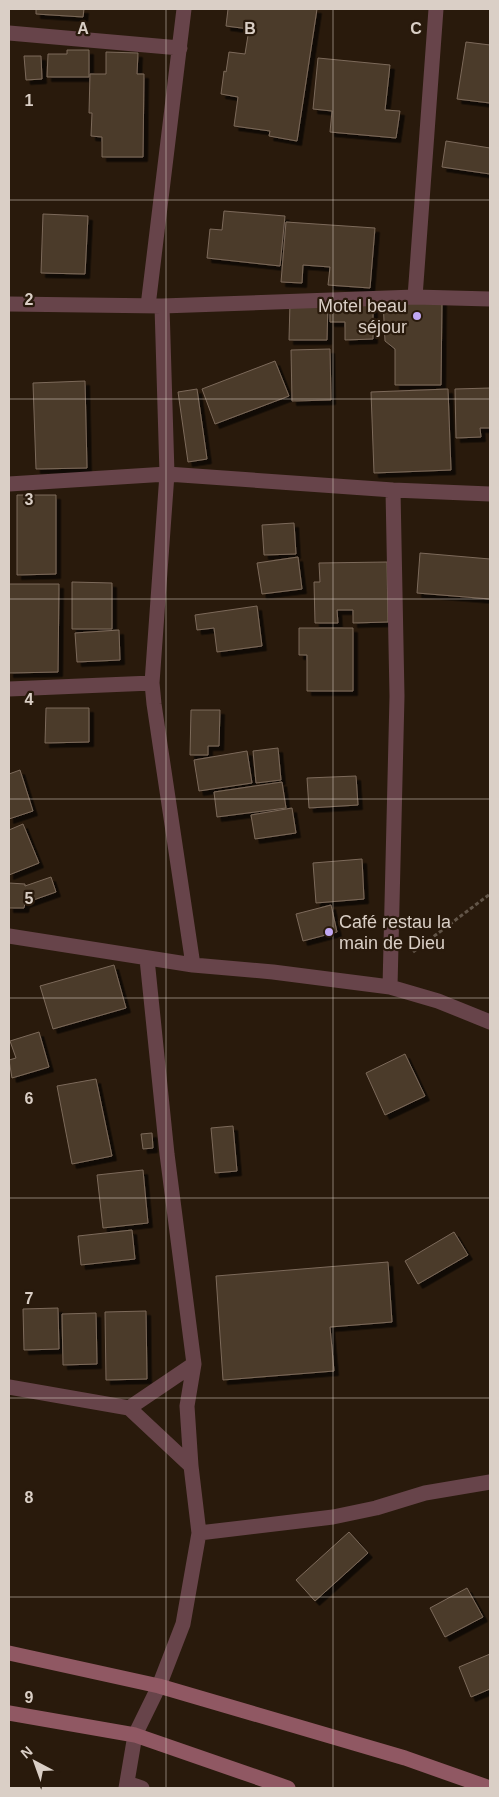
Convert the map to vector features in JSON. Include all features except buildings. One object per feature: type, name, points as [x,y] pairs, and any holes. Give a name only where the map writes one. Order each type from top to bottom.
[{"type":"main road","points":[[9,1653],[159,1686],[405,1758],[490,1788]]},
{"type":"main road","points":[[9,1713],[136,1735],[288,1788]]},
{"type":"street","points":[[184,9],[155,306],[167,474],[152,683],[193,965]]},
{"type":"street","points":[[415,297],[436,9]]},
{"type":"street","points":[[9,33],[180,48]]},
{"type":"street","points":[[9,304],[155,306],[415,297],[490,299]]},
{"type":"street","points":[[9,484],[167,474],[393,490],[490,494]]},
{"type":"street","points":[[390,987],[392,969],[397,696],[393,490]]},
{"type":"street","points":[[9,690],[152,683]]},
{"type":"street","points":[[9,936],[147,959],[273,972],[390,987],[438,1001],[490,1022]]},
{"type":"street","points":[[142,1788],[126,1786],[136,1735],[159,1686],[183,1624],[200,1533],[187,1406],[194,1364],[167,1154],[147,959]]},
{"type":"street","points":[[129,1408],[194,1364]]},
{"type":"street","points":[[9,1387],[129,1408],[192,1466]]},
{"type":"street","points":[[200,1533],[334,1518],[425,1493],[490,1482]]},
{"type":"path","points":[[392,969],[490,894]]},
{"type":"place","name":"Motel beau séjour","points":[[417,316]]},
{"type":"place","name":"Café restau la main de Dieu","points":[[329,932]]}]
